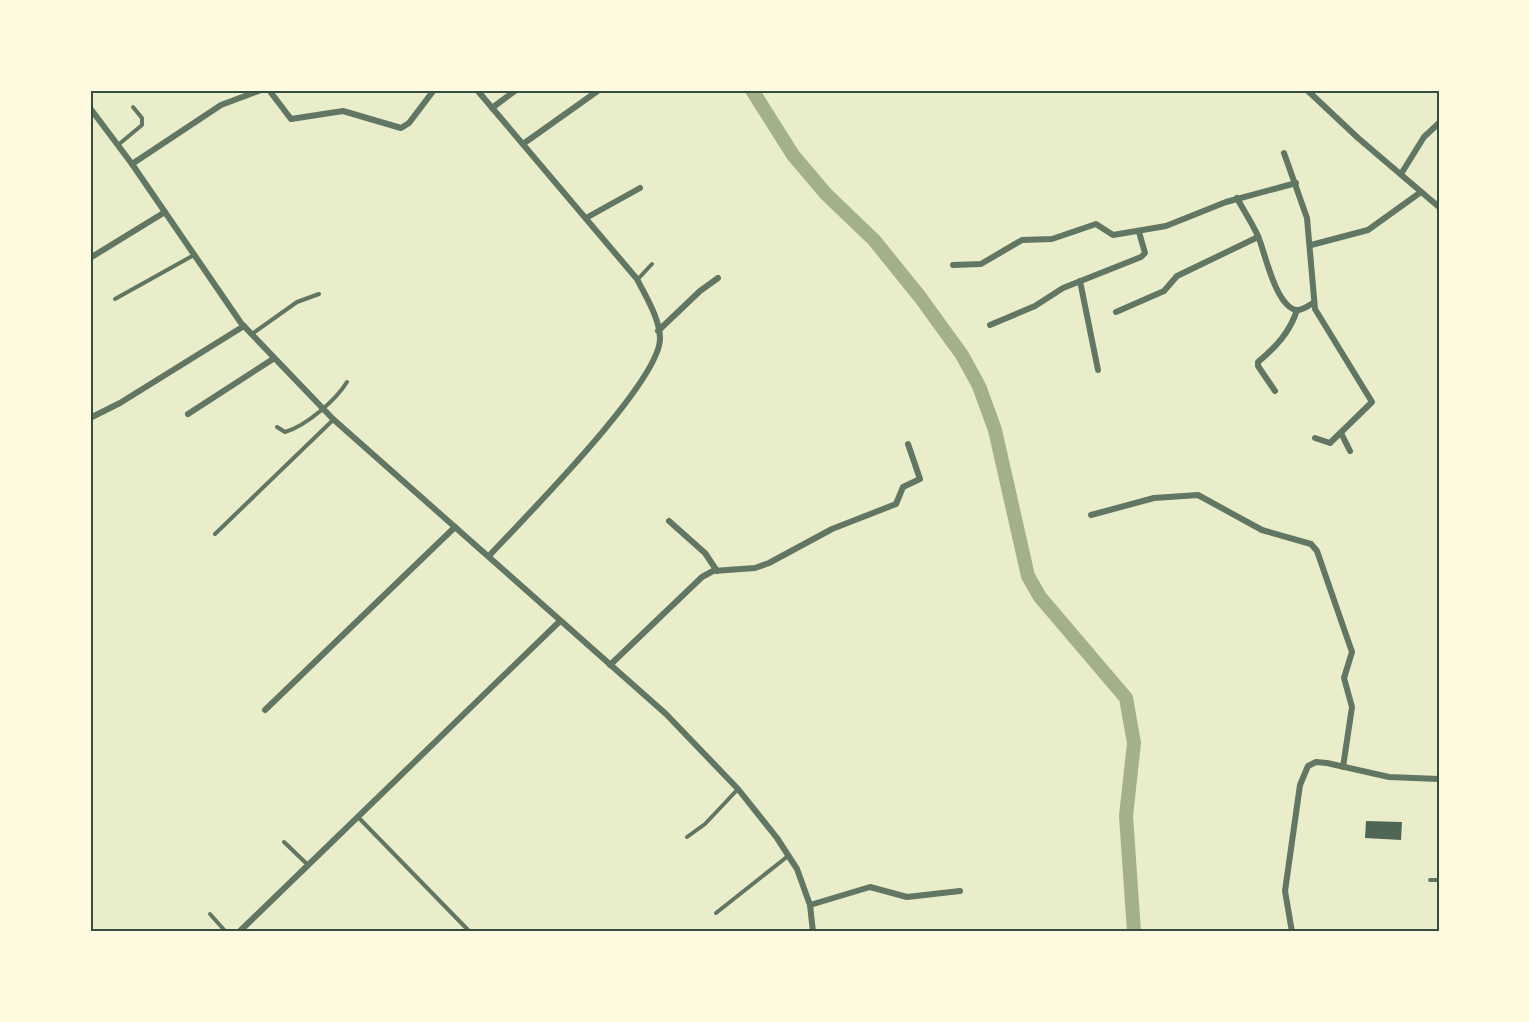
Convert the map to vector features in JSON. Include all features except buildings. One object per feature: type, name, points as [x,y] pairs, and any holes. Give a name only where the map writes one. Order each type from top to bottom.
[{"type":"street","points":[[132,164],[221,105],[261,90]]},
{"type":"street","points":[[269,90],[291,119],[343,111],[401,128],[409,123],[434,90]]},
{"type":"street","points":[[477,90],[637,279],[653,311],[660,339],[654,362],[625,406],[489,556]]},
{"type":"street","points":[[492,108],[516,90]]},
{"type":"street","points":[[523,144],[598,90]]},
{"type":"street","points":[[1307,90],[1439,207]]},
{"type":"street","points":[[90,108],[132,164],[244,326],[273,358],[333,419],[666,714],[738,789],[788,855],[806,887],[813,932]]},
{"type":"street","points":[[1401,174],[1424,137],[1439,123]]},
{"type":"street","points":[[1284,153],[1307,218],[1311,245],[1313,303],[1372,402],[1341,433],[1326,444],[1315,438]]},
{"type":"street","points":[[953,266],[981,264],[1022,240],[1052,239],[1096,224],[1109,235],[1166,226],[1237,198],[1296,183]]},
{"type":"street","points":[[586,218],[640,188]]},
{"type":"street","points":[[1311,245],[1368,230],[1421,192]]},
{"type":"street","points":[[1237,198],[1258,237],[1274,284],[1287,303],[1297,310]]},
{"type":"street","points":[[90,258],[165,213]]},
{"type":"street","points":[[990,324],[1035,306],[1063,288],[1144,255],[1139,232]]},
{"type":"street","points":[[1116,312],[1164,291],[1177,276],[1258,237]]},
{"type":"street","points":[[658,331],[700,291],[718,278]]},
{"type":"street","points":[[1080,281],[1098,370]]},
{"type":"street","points":[[1275,391],[1259,369],[1258,362],[1275,349],[1297,310],[1313,303]]},
{"type":"street","points":[[90,418],[120,403],[244,326]]},
{"type":"street","points":[[188,414],[273,358]]},
{"type":"street","points":[[1341,433],[1350,451]]},
{"type":"street","points":[[610,665],[702,577],[717,571],[755,568],[769,563],[832,529],[896,504],[900,490],[920,479],[908,444]]},
{"type":"street","points":[[1091,515],[1154,498],[1198,495],[1262,530],[1284,539],[1301,541],[1317,551],[1352,652],[1344,678],[1352,706],[1343,767]]},
{"type":"street","points":[[669,521],[705,553],[717,571]]},
{"type":"street","points":[[265,710],[455,527]]},
{"type":"street","points":[[239,932],[560,621]]},
{"type":"street","points":[[1292,932],[1285,891],[1300,785],[1304,773],[1312,764],[1327,763],[1389,777],[1439,779]]},
{"type":"street","points":[[810,905],[870,887],[907,897],[960,891]]},
{"type":"lane","points":[[118,145],[143,123],[142,118],[133,107]]},
{"type":"lane","points":[[115,299],[194,255]]},
{"type":"lane","points":[[637,279],[652,264]]},
{"type":"lane","points":[[252,335],[297,302],[320,294]]},
{"type":"lane","points":[[277,427],[282,432],[290,431],[338,395],[347,382]]},
{"type":"lane","points":[[215,534],[333,419]]},
{"type":"lane","points":[[687,837],[705,824],[738,789]]},
{"type":"lane","points":[[358,816],[470,932]]},
{"type":"lane","points":[[284,842],[309,865]]},
{"type":"lane","points":[[716,913],[788,855]]},
{"type":"lane","points":[[1430,880],[1439,880]]},
{"type":"lane","points":[[210,914],[226,932]]},
{"type":"waterway","points":[[752,90],[793,155],[826,194],[874,240],[920,297],[962,355],[979,386],[995,430],[1028,576],[1040,597],[1126,698],[1134,743],[1126,816],[1134,932]]}]
